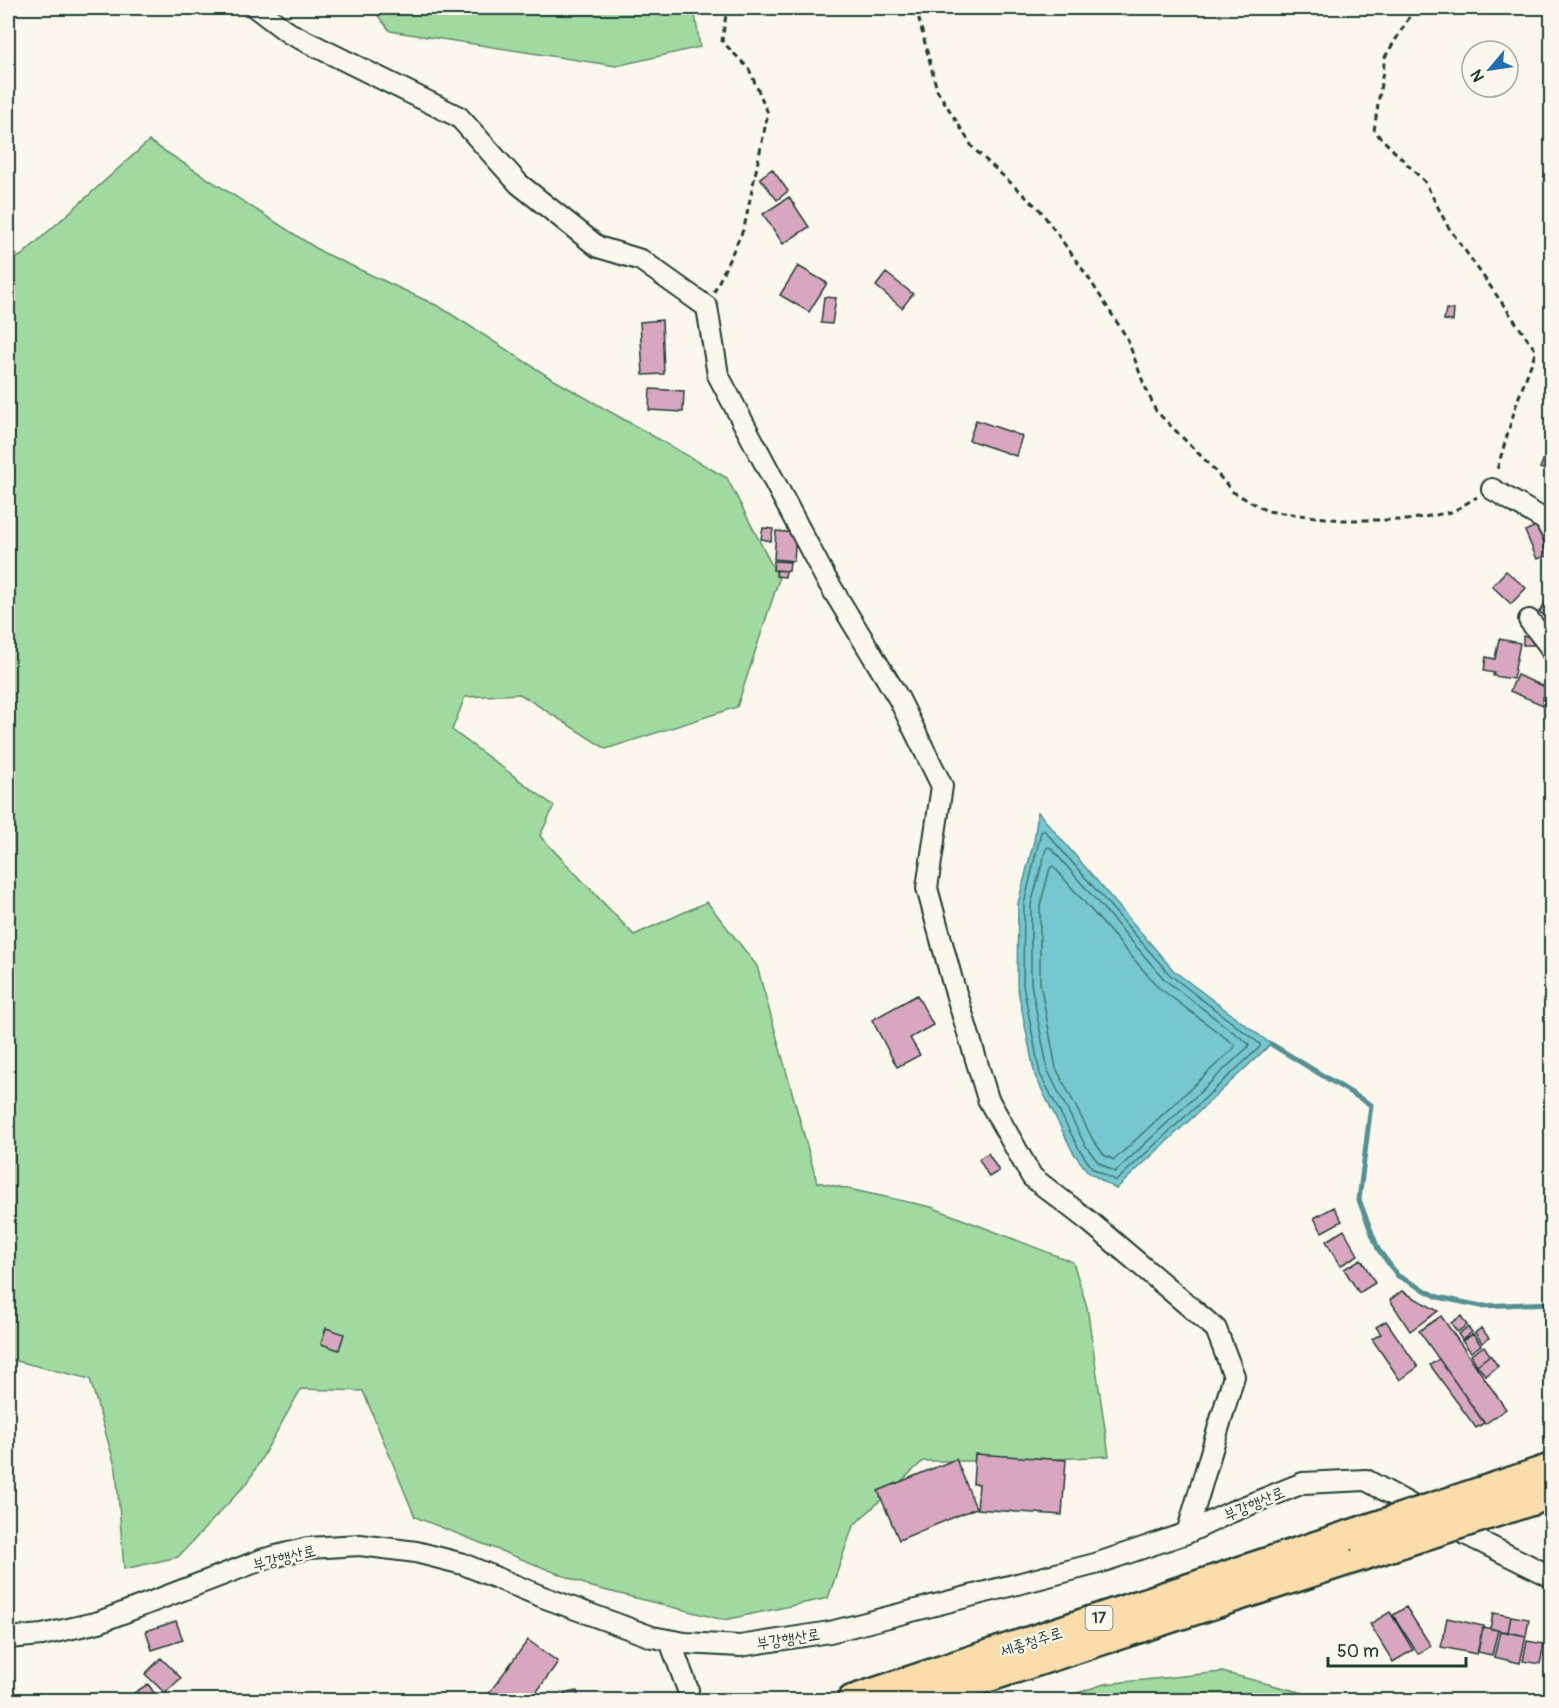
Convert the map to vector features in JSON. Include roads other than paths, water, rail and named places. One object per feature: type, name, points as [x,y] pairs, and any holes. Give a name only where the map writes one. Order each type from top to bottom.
[{"type":"highway","name":"17","points":[[1356,1546],[1551,1468]]},
{"type":"highway","name":"17","points":[[1356,1546],[1551,1494]]},
{"type":"highway","name":"세종청주로","points":[[852,1701],[1356,1546]]},
{"type":"highway","name":"세종청주로","points":[[918,1701],[1356,1546]]},
{"type":"street","points":[[256,8],[289,33],[459,117],[519,184],[598,247],[641,260],[707,307],[718,375],[825,577],[898,699],[942,786],[927,888],[988,1100],[1032,1177],[1090,1222],[1215,1329],[1234,1376],[1187,1533]]},
{"type":"street","points":[[1492,489],[1545,520],[1551,533]]},
{"type":"street","points":[[1529,620],[1548,644],[1551,652]]},
{"type":"street","name":"부강행산로","points":[[8,1638],[42,1635],[99,1622],[261,1560],[308,1548],[360,1545],[416,1552],[463,1563],[543,1597],[652,1637],[685,1643],[740,1646],[830,1632],[1095,1564],[1187,1533],[1231,1512],[1303,1483],[1366,1480],[1453,1528],[1551,1577]]},
{"type":"street","points":[[670,1641],[688,1690]]},
{"type":"water","points":[[1038,812],[1174,971],[1271,1044],[1116,1189],[1088,1172],[1073,1152],[1035,1076],[1017,985],[1018,903],[1034,841]]},
{"type":"waterway","points":[[1271,1044],[1371,1105],[1359,1200],[1378,1249],[1398,1276],[1438,1297],[1481,1306],[1552,1303]]}]
